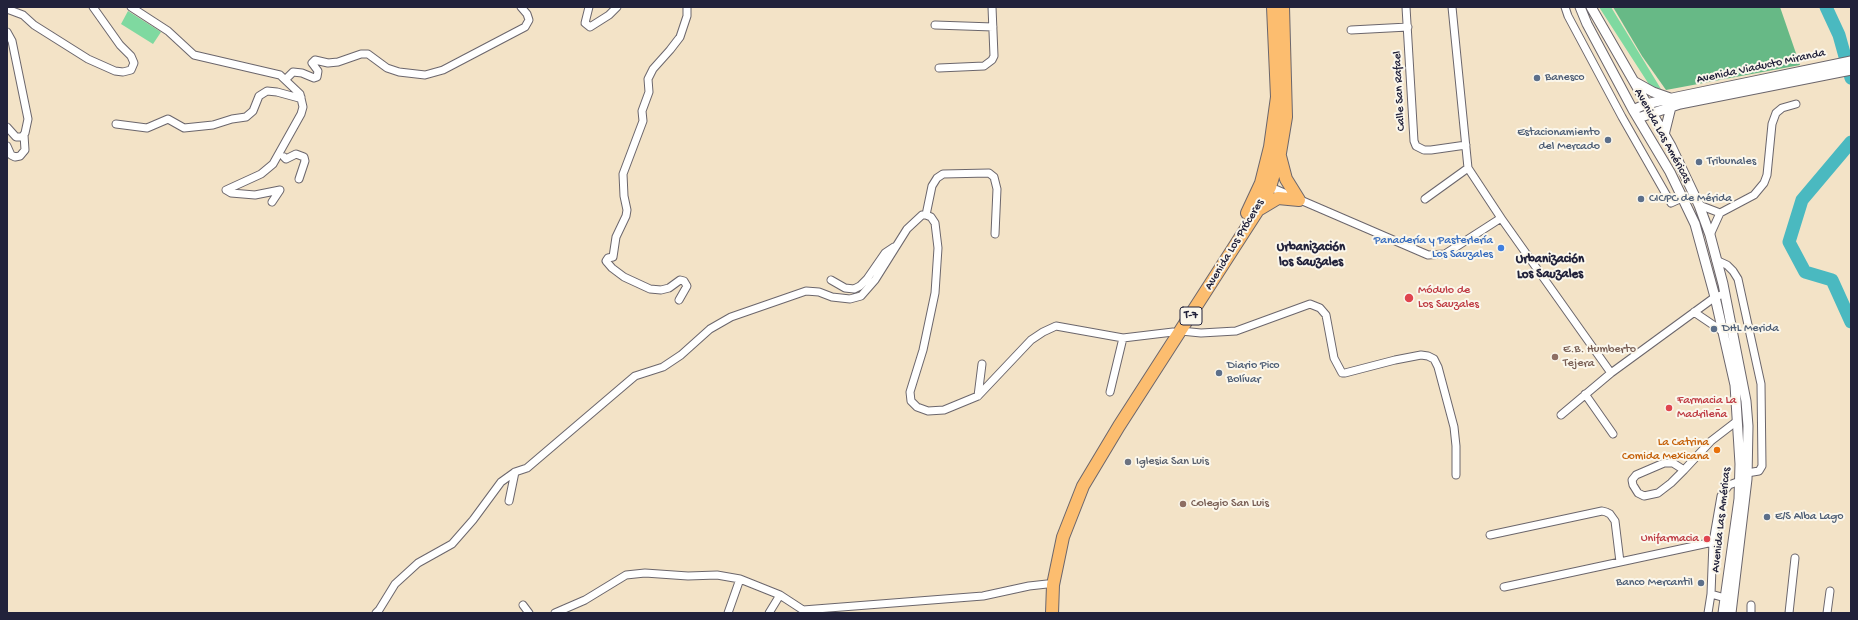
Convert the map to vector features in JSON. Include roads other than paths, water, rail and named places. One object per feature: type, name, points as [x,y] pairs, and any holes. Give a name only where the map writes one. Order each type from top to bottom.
[{"type":"highway","name":"Avenida Los Próceres","points":[[1046,613],[1047,584],[1055,539],[1073,493],[1114,421],[1177,331],[1258,210],[1265,185],[1277,97],[1273,7]]},
{"type":"highway","name":"Avenida Los Próceres","points":[[1052,613],[1053,585],[1063,537],[1083,486],[1265,185],[1280,153],[1286,117],[1283,7]]},
{"type":"highway","name":"T-7","points":[[1280,153],[1286,179],[1300,200]]},
{"type":"highway","points":[[1258,210],[1278,198],[1300,200]]},
{"type":"street","points":[[7,8],[23,15],[34,25],[88,59],[115,70],[123,72],[131,70],[134,63],[131,56],[120,45],[94,7]]},
{"type":"street","points":[[131,7],[168,31],[194,55],[252,67],[280,75],[286,79],[301,97],[303,107],[301,114],[284,147],[273,164],[265,172],[226,190],[232,193],[255,196],[280,190],[272,202]]},
{"type":"street","points":[[286,79],[293,72],[302,73],[314,78],[317,77],[318,71],[312,64],[314,60],[338,62],[361,54],[368,54],[387,68],[399,72],[425,75],[443,70],[463,58],[525,28],[529,20],[527,14],[521,7]]},
{"type":"street","points":[[589,7],[585,23],[590,27],[617,7]]},
{"type":"street","points":[[679,300],[687,286],[684,281],[680,280],[669,288],[661,290],[650,289],[624,277],[612,268],[606,261],[608,258],[613,256],[616,237],[626,216],[627,210],[624,196],[623,174],[643,120],[642,111],[648,92],[648,80],[653,69],[680,37],[687,16],[687,7]]},
{"type":"street","points":[[939,68],[984,66],[989,64],[994,56],[992,7]]},
{"type":"street","name":"Calle San Rafael","points":[[1406,7],[1414,141],[1416,146],[1424,150],[1431,150],[1466,145]]},
{"type":"street","points":[[1452,7],[1468,168],[1501,218],[1611,373]]},
{"type":"street","points":[[1565,7],[1573,26],[1670,203],[1682,198]]},
{"type":"street","name":"Avenida Las Américas","points":[[1580,7],[1636,114],[1670,172],[1695,224],[1715,296],[1735,386],[1740,481],[1723,613]]},
{"type":"street","name":"Avenida Las Américas","points":[[1591,7],[1652,113],[1699,205],[1710,235],[1724,294],[1746,401],[1747,473],[1731,613]]},
{"type":"street","points":[[1573,26],[1586,21]]},
{"type":"street","points":[[935,25],[993,27]]},
{"type":"street","points":[[1351,30],[1408,26]]},
{"type":"street","points":[[7,32],[12,41],[28,119],[24,135],[25,150],[20,156],[15,157],[12,155],[7,146]]},
{"type":"street","name":"Avenida Viaducto Miranda","points":[[1675,102],[1851,61]]},
{"type":"street","name":"Avenida Viaducto Miranda","points":[[1675,102],[1851,70]]},
{"type":"street","points":[[1634,82],[1675,102]]},
{"type":"street","points":[[116,124],[147,128],[168,119],[184,128],[213,126],[232,119],[246,117],[253,111],[259,96],[266,91],[277,92],[299,98],[301,97]]},
{"type":"street","points":[[1636,114],[1646,104],[1675,102]]},
{"type":"street","points":[[1636,114],[1652,113],[1675,102]]},
{"type":"street","points":[[1664,135],[1675,102]]},
{"type":"street","points":[[1710,235],[1720,213],[1754,195],[1759,190],[1767,175],[1772,124],[1776,113],[1782,108],[1796,104]]},
{"type":"street","points":[[7,127],[16,137],[20,138],[24,135]]},
{"type":"street","points":[[284,147],[284,160],[295,154],[304,156],[305,161],[299,179]]},
{"type":"street","points":[[1647,160],[1658,153]]},
{"type":"street","points":[[1425,199],[1468,168]]},
{"type":"street","points":[[926,215],[932,186],[937,178],[943,174],[989,173],[994,177],[997,189],[995,234]]},
{"type":"street","points":[[1265,185],[1428,255],[1436,256],[1445,254],[1501,218]]},
{"type":"street","points":[[1699,205],[1720,213]]},
{"type":"street","points":[[376,613],[394,584],[418,563],[452,544],[473,520],[501,482],[515,472],[527,468],[635,376],[663,367],[682,355],[710,329],[731,318],[806,292],[819,292],[832,297],[850,299],[861,296],[875,280],[915,221],[922,215],[926,215]]},
{"type":"street","points":[[926,215],[935,223],[938,248],[935,293],[923,350],[910,392],[911,402],[917,407],[928,411],[944,410],[978,396],[1031,340],[1056,326],[1123,338],[1177,331],[1201,333],[1236,331],[1310,304],[1320,308],[1326,315],[1334,358],[1342,373],[1420,355],[1428,356],[1434,360],[1438,367],[1454,427],[1456,446],[1456,475]]},
{"type":"street","points":[[831,280],[845,288],[860,286],[867,279],[884,253],[898,244]]},
{"type":"street","points":[[1716,260],[1727,265],[1738,279],[1761,384],[1762,466],[1759,471],[1747,473]]},
{"type":"street","points":[[1561,415],[1611,373],[1715,296],[1724,294]]},
{"type":"street","points":[[1694,312],[1722,331]]},
{"type":"street","points":[[1110,392],[1123,338]]},
{"type":"street","points":[[978,396],[982,364]]},
{"type":"street","points":[[1585,394],[1613,434]]},
{"type":"street","points":[[1684,470],[1673,463],[1664,463],[1636,475],[1632,480],[1633,485],[1638,493],[1650,496],[1658,493],[1671,483],[1684,470],[1721,432],[1737,422]]},
{"type":"street","points":[[509,501],[515,472]]},
{"type":"street","points":[[1708,613],[1711,594],[1712,542],[1721,496],[1729,485],[1740,481]]},
{"type":"street","points":[[1490,536],[1602,511],[1610,514],[1615,520],[1620,562]]},
{"type":"street","points":[[1504,587],[1712,542]]},
{"type":"street","points":[[1788,613],[1795,558]]},
{"type":"street","points":[[555,613],[585,600],[626,575],[645,573],[688,576],[717,575],[740,579],[780,595],[803,610],[983,596],[1029,586],[1047,584]]},
{"type":"street","points":[[728,613],[740,579]]},
{"type":"street","points":[[1828,613],[1830,590]]},
{"type":"street","points":[[1711,594],[1725,598]]},
{"type":"street","points":[[769,613],[780,595]]},
{"type":"street","points":[[523,605],[529,613]]},
{"type":"waterway","points":[[1826,7],[1839,35],[1851,78]]},
{"type":"waterway","points":[[1851,142],[1802,200],[1789,242],[1805,272],[1832,280],[1851,322]]},
{"type":"place","name":"Banesco","points":[[1537,78]]},
{"type":"place","name":"Estacionamiento del Mercado","points":[[1608,140]]},
{"type":"place","name":"Tribunales","points":[[1699,162]]},
{"type":"place","name":"CICPC de Mérida","points":[[1641,199]]},
{"type":"place","name":"Panadería y Pasterlería Los Sauzales","points":[[1501,248]]},
{"type":"place","name":"Módulo de Los Sauzales","points":[[1409,298]]},
{"type":"place","name":"DHL Merida","points":[[1714,329]]},
{"type":"place","name":"E.B. Humberto Tejera","points":[[1555,357]]},
{"type":"place","name":"Diario Pico Bolívar","points":[[1219,373]]},
{"type":"place","name":"Farmacia La Madrileña","points":[[1669,408]]},
{"type":"place","name":"La Catrina Comida Mexicana","points":[[1717,450]]},
{"type":"place","name":"Iglesia San Luis","points":[[1128,462]]},
{"type":"place","name":"Colegio San Luis","points":[[1183,504]]},
{"type":"place","name":"E/S Alba Lago","points":[[1767,517]]},
{"type":"place","name":"Unifarmacia","points":[[1707,539]]},
{"type":"place","name":"Banco Mercantil","points":[[1701,583]]},
{"type":"district","name":"Urbanización los Sauzales","points":[[1311,256]]},
{"type":"district","name":"Urbanización Los Sauzales","points":[[1550,268]]}]
